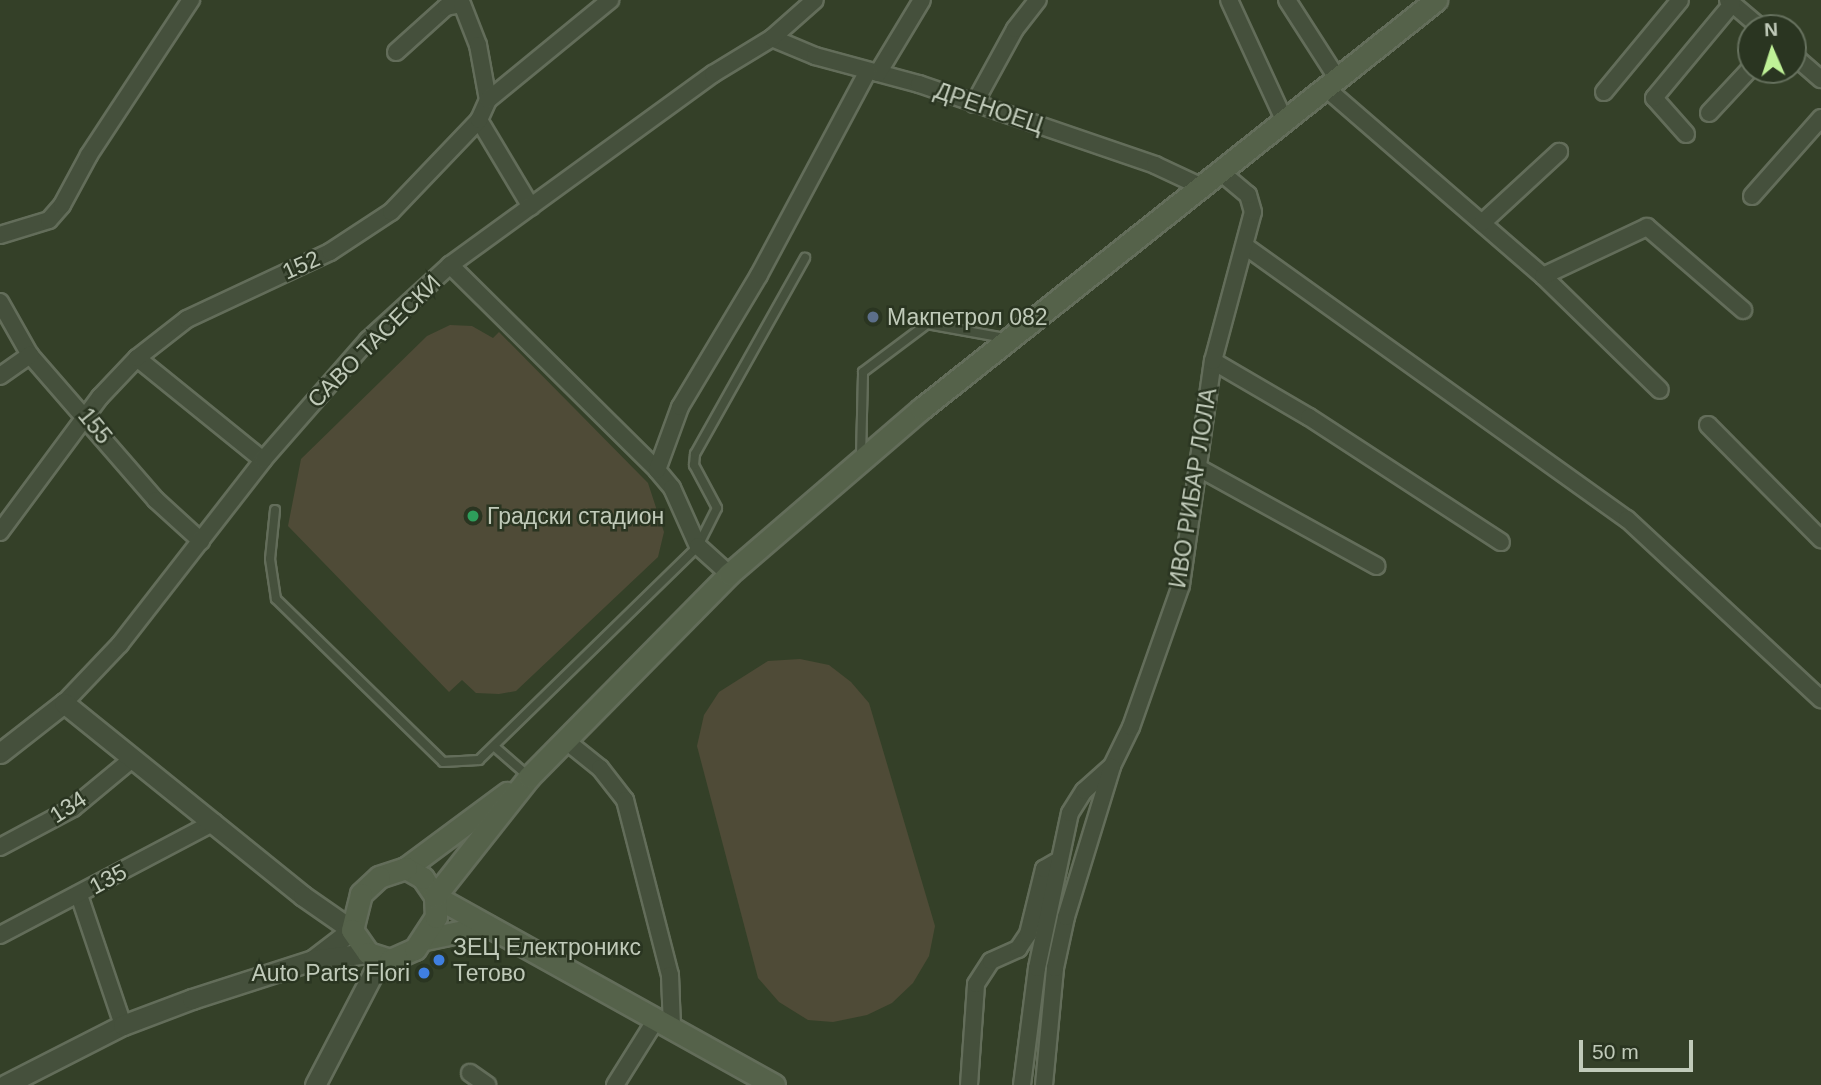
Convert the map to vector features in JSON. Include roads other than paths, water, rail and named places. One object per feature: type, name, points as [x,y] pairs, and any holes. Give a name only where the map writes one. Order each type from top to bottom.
[{"type":"main road","points":[[529,777],[406,868],[379,877],[361,894],[352,930],[375,956],[406,955],[425,939],[436,917],[435,896],[529,777],[729,573],[860,461],[1436,0]]},
{"type":"main road","points":[[406,868],[423,878],[435,896],[774,1085]]},
{"type":"main road","points":[[425,939],[488,926]]},
{"type":"street","points":[[0,235],[49,220],[62,205],[89,155],[191,0]]},
{"type":"street","name":"152","points":[[0,532],[87,417],[137,358],[187,319],[330,252],[391,212],[479,120],[488,100],[610,0]]},
{"type":"street","name":"САВО ТАСЕСКИ","points":[[0,753],[64,703],[120,644],[263,460],[368,340],[450,265],[713,74],[772,38],[815,0]]},
{"type":"street","points":[[657,470],[680,407],[759,275],[873,72],[922,0]]},
{"type":"street","points":[[974,104],[1015,29],[1038,0]]},
{"type":"street","points":[[1229,0],[1285,122]]},
{"type":"street","points":[[1287,0],[1333,85],[1543,276],[1660,390]]},
{"type":"street","points":[[1604,92],[1680,0]]},
{"type":"street","points":[[1685,134],[1654,98],[1730,2],[1744,14]]},
{"type":"street","points":[[396,52],[446,7],[462,4],[478,46],[488,100]]},
{"type":"street","name":"ДРЕНОЕЦ","points":[[772,38],[1155,165],[1202,187]]},
{"type":"street","points":[[1807,67],[1821,79]]},
{"type":"street","points":[[1709,113],[1737,83]]},
{"type":"street","points":[[1752,196],[1821,118]]},
{"type":"street","points":[[479,120],[531,207]]},
{"type":"street","points":[[1482,223],[1559,152]]},
{"type":"street","name":"ИВО РИБАР ЛОЛА","points":[[1022,1085],[1056,862],[1070,813],[1084,791],[1112,766],[1131,727],[1181,585],[1213,361],[1253,212],[1248,195],[1221,172]]},
{"type":"street","points":[[1543,276],[1647,227],[1743,310]]},
{"type":"street","points":[[1245,246],[1627,519],[1821,699]]},
{"type":"street","points":[[450,265],[657,470],[672,488],[698,546],[729,573]]},
{"type":"street","name":"155","points":[[0,304],[30,355],[87,417],[156,500],[201,541]]},
{"type":"street","points":[[0,376],[30,355]]},
{"type":"street","points":[[137,358],[263,460]]},
{"type":"street","points":[[1213,361],[1310,417],[1501,542]]},
{"type":"street","points":[[1708,425],[1821,539]]},
{"type":"street","points":[[1197,467],[1376,566]]},
{"type":"street","points":[[64,703],[131,760],[214,822],[303,896],[352,930],[313,960]]},
{"type":"street","points":[[565,740],[600,768],[625,800],[670,975],[665,1023],[615,1085]]},
{"type":"street","name":"134","points":[[0,847],[73,808],[131,760]]},
{"type":"street","points":[[1044,1085],[1063,929],[1112,766]]},
{"type":"street","name":"135","points":[[0,935],[214,822]]},
{"type":"street","points":[[969,1085],[976,984],[991,961],[1018,949],[1028,934],[1044,869],[1056,862]]},
{"type":"street","points":[[79,895],[123,1026]]},
{"type":"street","points":[[5,1085],[123,1026],[313,960],[375,956],[315,1085]]},
{"type":"street","points":[[470,1073],[487,1085]]},
{"type":"lane","points":[[275,510],[270,559],[276,599],[443,762],[480,760],[496,748],[698,546],[717,508],[694,465],[695,454],[805,258]]},
{"type":"lane","points":[[860,461],[863,372],[927,324],[1011,339]]},
{"type":"lane","points":[[496,748],[529,777]]},
{"type":"place","name":"Макпетрол 082","points":[[873,317]]},
{"type":"place","name":"Градски стадион","points":[[473,516]]},
{"type":"place","name":"ЗЕЦ Електроникс Тетово","points":[[439,960]]},
{"type":"place","name":"Auto Parts Flori","points":[[424,973]]}]
